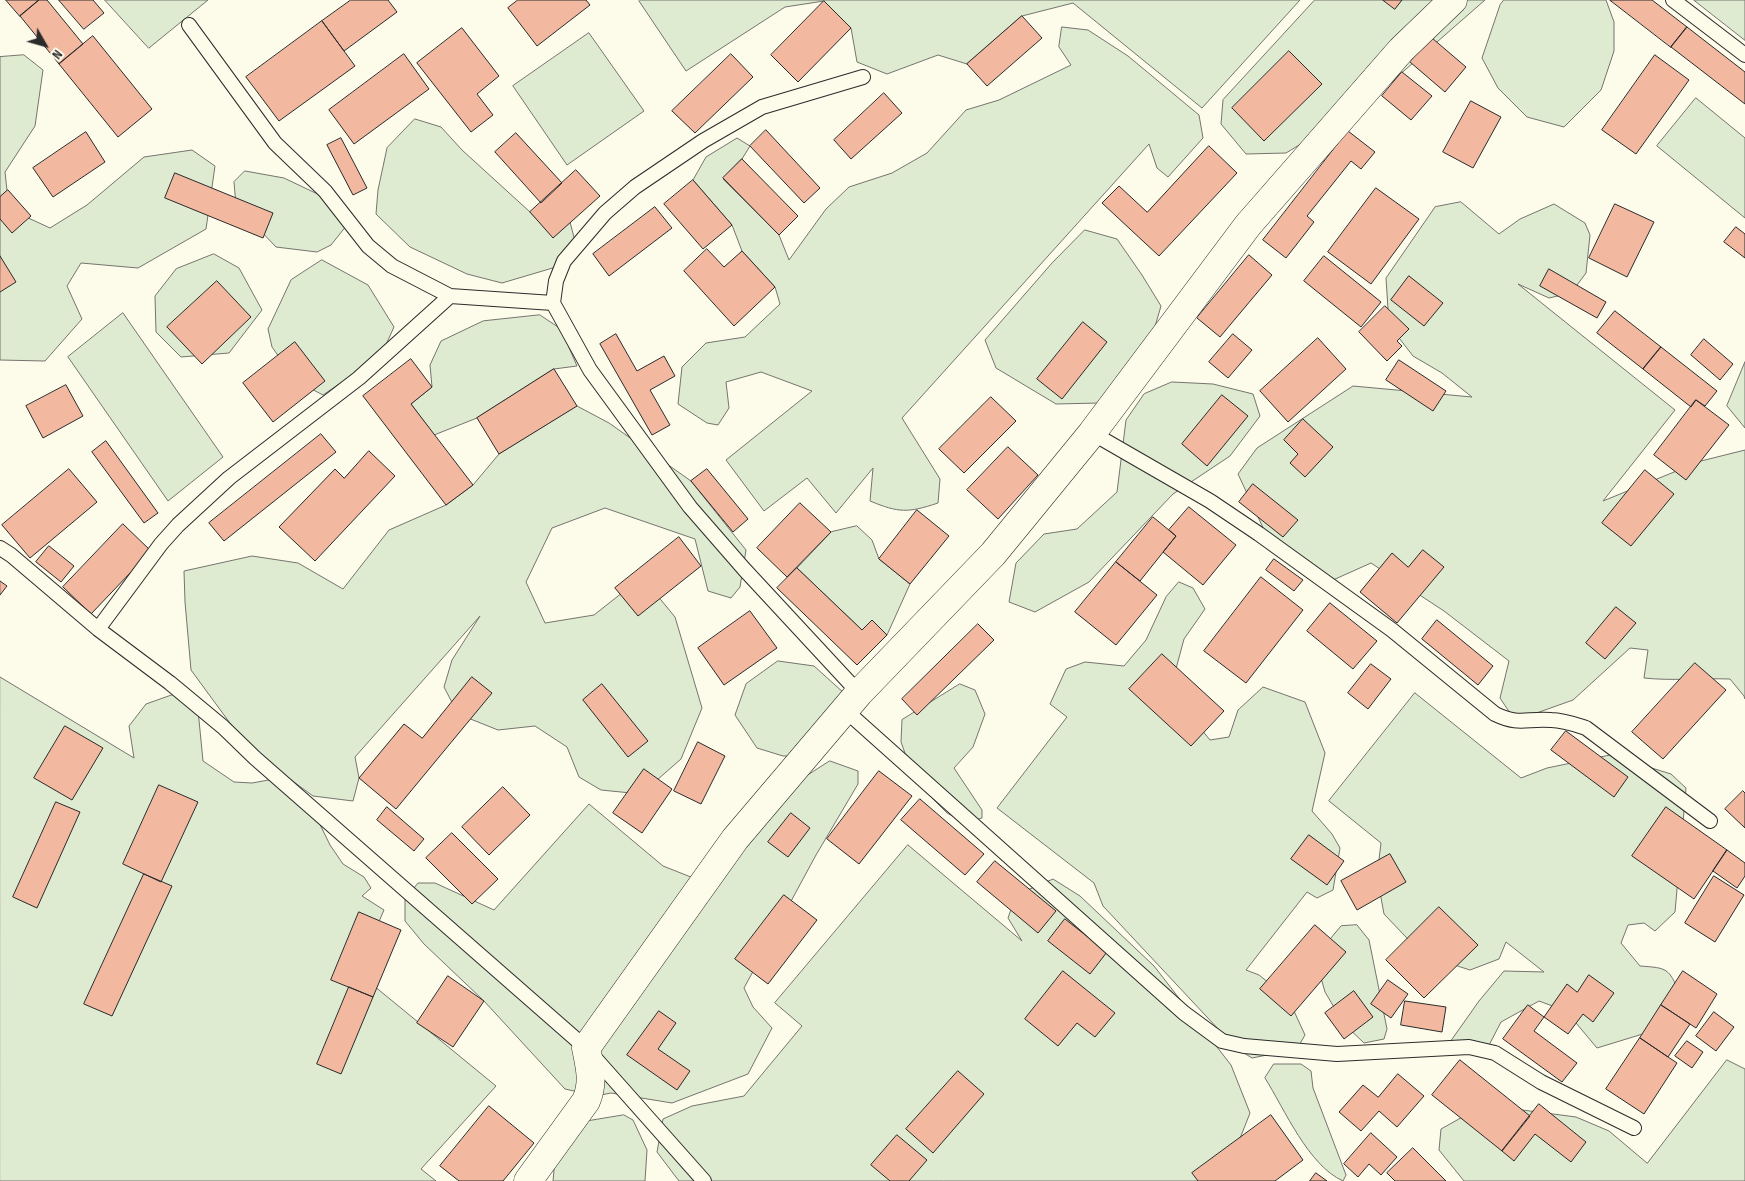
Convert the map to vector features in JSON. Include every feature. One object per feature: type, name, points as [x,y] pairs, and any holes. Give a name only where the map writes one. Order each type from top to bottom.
[{"type":"street","points":[[528,1181],[586,1101],[592,1080],[586,1048],[735,839],[852,702],[993,554],[1092,433],[1248,225],[1401,50],[1453,0]]},
{"type":"lane","points":[[1673,0],[1745,54]]},
{"type":"lane","points":[[189,25],[275,143],[325,191],[368,246],[392,266],[450,296],[553,303]]},
{"type":"lane","points":[[863,77],[762,107],[703,141],[635,187],[605,214],[564,261],[556,281],[553,303],[590,370],[690,507],[750,576],[852,702],[1184,1013],[1222,1041],[1244,1046],[1337,1054],[1469,1047],[1495,1054],[1541,1082],[1634,1128]]},
{"type":"lane","points":[[98,629],[161,544],[178,525],[229,478],[359,378],[450,296]]},
{"type":"lane","points":[[1092,433],[1210,501],[1259,534],[1392,630],[1495,714],[1507,720],[1518,722],[1550,719],[1570,722],[1586,728],[1710,821]]},
{"type":"lane","points":[[0,548],[11,555],[98,629],[170,683],[223,727],[255,758],[586,1048],[704,1181]]},
{"type":"green space","points":[[105,0],[208,0],[149,48]]},
{"type":"green space","points":[[640,0],[1300,0],[1202,108],[1073,3],[1022,16],[967,64],[938,55],[887,74],[857,62],[851,28],[824,1],[785,7],[686,71]]},
{"type":"green space","points":[[1315,0],[1485,0],[1365,105],[1286,153],[1246,154],[1221,124],[1223,100]]},
{"type":"green space","points":[[1504,0],[1606,0],[1614,22],[1614,51],[1601,90],[1564,127],[1527,117],[1498,88],[1482,58],[1500,5]]},
{"type":"green space","points":[[1694,0],[1745,0],[1745,40]]},
{"type":"green space","points":[[1062,27],[1088,30],[1128,56],[1199,115],[1203,138],[1168,177],[1157,168],[1149,144],[902,418],[940,479],[938,503],[919,509],[896,510],[870,501],[873,468],[836,513],[807,478],[764,511],[726,460],[812,391],[761,372],[726,382],[729,408],[718,425],[707,423],[678,404],[682,367],[706,343],[745,337],[780,304],[775,287],[742,251],[732,225],[693,180],[706,157],[737,138],[750,146],[742,159],[723,179],[779,235],[789,260],[826,209],[849,187],[892,173],[927,153],[966,110],[999,100],[1071,65],[1059,47]]},
{"type":"green space","points":[[589,33],[644,111],[567,165],[513,86]]},
{"type":"green space","points":[[24,55],[43,70],[35,126],[5,172],[9,209],[50,228],[87,205],[144,157],[192,150],[215,166],[206,229],[138,268],[81,263],[67,286],[82,319],[45,361],[0,360],[0,57]]},
{"type":"green space","points":[[1696,98],[1745,138],[1745,218],[1657,146]]},
{"type":"green space","points":[[415,119],[441,127],[462,150],[530,212],[553,237],[570,222],[575,241],[556,267],[502,283],[467,274],[410,247],[376,214],[378,190],[387,148]]},
{"type":"green space","points":[[245,171],[284,178],[328,199],[347,225],[331,245],[317,252],[276,247],[236,205],[234,182]]},
{"type":"green space","points":[[1461,202],[1499,234],[1520,219],[1554,204],[1585,223],[1590,235],[1586,273],[1571,293],[1549,298],[1518,284],[1675,410],[1603,501],[1701,461],[1745,450],[1745,699],[1730,679],[1644,678],[1648,650],[1630,648],[1573,700],[1531,715],[1512,716],[1500,698],[1509,661],[1444,611],[1371,563],[1333,580],[1265,532],[1238,474],[1257,448],[1353,386],[1472,397],[1442,373],[1413,356],[1389,325],[1386,278],[1435,207]]},
{"type":"green space","points":[[1085,230],[1117,239],[1161,306],[1149,347],[1099,403],[1056,404],[996,368],[985,340],[1052,263]]},
{"type":"green space","points":[[214,254],[239,268],[262,310],[229,353],[181,357],[156,332],[155,296],[176,269]]},
{"type":"green space","points":[[322,260],[368,285],[394,327],[384,349],[361,369],[323,395],[296,381],[272,347],[268,329],[291,280]]},
{"type":"green space","points":[[123,313],[223,457],[168,501],[68,357]]},
{"type":"green space","points":[[540,315],[561,329],[577,366],[554,369],[477,418],[434,435],[411,404],[432,387],[430,365],[441,341],[483,321]]},
{"type":"green space","points":[[1745,362],[1745,428],[1727,406]]},
{"type":"green space","points":[[1172,382],[1213,384],[1253,394],[1260,416],[1230,456],[1173,494],[1089,582],[1035,612],[1009,602],[1016,563],[1044,534],[1077,529],[1117,492],[1126,420],[1144,394]]},
{"type":"green space","points":[[577,406],[609,423],[691,481],[746,550],[740,587],[731,598],[708,591],[695,539],[605,508],[552,528],[526,582],[545,623],[594,615],[632,585],[652,589],[675,617],[702,708],[681,759],[641,794],[601,790],[579,777],[567,747],[535,726],[498,730],[458,714],[444,687],[452,660],[480,616],[355,757],[359,778],[353,801],[313,796],[249,749],[191,670],[184,571],[252,556],[298,563],[343,589],[389,530],[446,505],[473,485],[499,454]]},
{"type":"green space","points":[[857,526],[872,540],[879,559],[910,584],[887,635],[872,620],[862,630],[797,568],[831,532]]},
{"type":"green space","points":[[1179,582],[1193,588],[1205,609],[1184,639],[1170,691],[1210,740],[1229,737],[1238,710],[1263,687],[1305,702],[1325,753],[1312,811],[1332,834],[1340,848],[1333,890],[1317,898],[1307,892],[1246,970],[1259,975],[1288,998],[1305,1035],[1297,1049],[1252,1058],[1236,1048],[1103,906],[1094,883],[997,808],[1067,717],[1050,704],[1066,669],[1085,662],[1124,666],[1146,640],[1166,597]]},
{"type":"green space","points":[[778,661],[814,666],[845,694],[820,756],[783,756],[757,748],[735,715],[746,684]]},
{"type":"green space","points":[[0,677],[134,758],[129,726],[146,704],[177,693],[198,710],[203,761],[234,782],[252,783],[274,779],[311,806],[330,845],[343,864],[364,877],[371,888],[362,896],[384,910],[357,972],[496,1086],[421,1169],[436,1181],[0,1181]]},
{"type":"green space","points":[[960,684],[975,690],[985,714],[973,747],[954,768],[982,810],[982,818],[966,823],[947,813],[915,781],[901,742],[902,720]]},
{"type":"green space","points":[[1415,693],[1521,778],[1547,768],[1610,755],[1671,774],[1686,788],[1675,912],[1655,931],[1644,923],[1628,925],[1621,943],[1640,966],[1666,971],[1673,979],[1680,993],[1659,1029],[1597,1048],[1566,1011],[1539,1001],[1501,1022],[1486,1051],[1450,1042],[1479,1001],[1504,971],[1544,972],[1506,942],[1499,959],[1470,970],[1423,955],[1384,914],[1377,876],[1381,843],[1329,801]]},
{"type":"green space","points":[[830,761],[858,771],[858,784],[816,855],[744,988],[753,1007],[772,1028],[748,1074],[672,1103],[611,1093],[596,1096],[565,1089],[484,1001],[424,944],[405,921],[405,899],[418,883],[435,883],[494,910],[589,804],[663,866],[701,881],[800,780]]},
{"type":"green space","points":[[908,845],[1022,941],[1008,918],[1016,895],[1053,879],[1080,896],[1154,966],[1231,1065],[1250,1113],[1230,1164],[1208,1181],[679,1181],[657,1152],[663,1119],[692,1106],[744,1096],[802,1026],[775,1003]]},
{"type":"green space","points":[[1357,925],[1369,940],[1387,1029],[1384,1039],[1364,1043],[1344,1024],[1325,992],[1315,957],[1341,926]]},
{"type":"green space","points":[[1727,1060],[1745,1069],[1745,1181],[1464,1181],[1439,1150],[1441,1129],[1484,1105],[1576,1117],[1609,1131],[1647,1163]]},
{"type":"green space","points":[[1274,1064],[1301,1064],[1311,1071],[1313,1088],[1346,1175],[1343,1181],[1319,1163],[1298,1136],[1265,1078]]},
{"type":"green space","points":[[624,1115],[633,1120],[647,1150],[645,1181],[553,1181],[555,1159],[588,1121]]},
{"type":"building","points":[[6,0],[39,0],[20,16]]},
{"type":"building","points":[[39,0],[47,0],[83,44],[59,64],[20,16]]},
{"type":"building","points":[[59,0],[93,0],[104,13],[84,29]]},
{"type":"building","points":[[351,0],[388,0],[397,12],[344,51],[322,21]]},
{"type":"building","points":[[518,0],[586,0],[590,5],[537,46],[508,8]]},
{"type":"building","points":[[1383,0],[1402,0],[1395,9]]},
{"type":"building","points":[[1610,0],[1652,0],[1687,27],[1671,47]]},
{"type":"building","points":[[824,1],[851,28],[798,82],[771,55]]},
{"type":"building","points":[[1022,16],[1042,38],[987,86],[967,64]]},
{"type":"building","points":[[322,21],[355,66],[279,121],[246,77]]},
{"type":"building","points":[[1687,27],[1745,72],[1745,104],[1671,47]]},
{"type":"building","points":[[462,28],[499,76],[477,94],[493,115],[471,132],[417,63]]},
{"type":"building","points":[[93,36],[152,109],[118,137],[59,64]]},
{"type":"building","points":[[1432,38],[1466,67],[1445,92],[1410,62]]},
{"type":"building","points":[[1289,51],[1322,84],[1264,141],[1232,108]]},
{"type":"building","points":[[404,54],[429,89],[354,144],[329,110]]},
{"type":"building","points":[[731,54],[753,77],[695,133],[672,111]]},
{"type":"building","points":[[1655,55],[1689,80],[1636,154],[1602,130]]},
{"type":"building","points":[[1402,72],[1432,96],[1411,120],[1382,96]]},
{"type":"building","points":[[884,93],[902,113],[851,159],[834,140]]},
{"type":"building","points":[[1471,101],[1501,117],[1473,168],[1443,152]]},
{"type":"building","points":[[766,130],[820,188],[804,203],[750,146]]},
{"type":"building","points":[[1348,131],[1375,152],[1361,169],[1351,161],[1307,216],[1314,222],[1286,258],[1263,240]]},
{"type":"building","points":[[86,132],[105,162],[53,197],[33,168]]},
{"type":"building","points":[[516,133],[562,183],[541,203],[495,152]]},
{"type":"building","points":[[341,138],[367,188],[353,195],[327,145]]},
{"type":"building","points":[[1209,146],[1237,173],[1159,256],[1102,203],[1119,186],[1147,212]]},
{"type":"building","points":[[742,159],[798,216],[779,235],[723,178]]},
{"type":"building","points":[[576,170],[600,196],[553,238],[530,212]]},
{"type":"building","points":[[175,173],[273,213],[263,238],[165,198]]},
{"type":"building","points":[[693,180],[732,225],[703,249],[664,204]]},
{"type":"building","points":[[1376,188],[1419,219],[1371,284],[1328,252]]},
{"type":"building","points":[[8,190],[31,216],[12,233],[0,219],[0,197]]},
{"type":"building","points":[[1615,204],[1654,222],[1627,277],[1589,258]]},
{"type":"building","points":[[655,207],[672,228],[609,276],[593,254]]},
{"type":"building","points":[[1736,227],[1745,234],[1745,258],[1724,242]]},
{"type":"building","points":[[707,249],[724,267],[742,251],[775,287],[734,326],[684,271]]},
{"type":"building","points":[[1249,255],[1272,275],[1220,337],[1197,318]]},
{"type":"building","points":[[0,256],[16,282],[0,292]]},
{"type":"building","points":[[1324,256],[1381,302],[1361,327],[1304,281]]},
{"type":"building","points":[[1549,269],[1606,302],[1597,318],[1540,286]]},
{"type":"building","points":[[1409,276],[1443,303],[1424,326],[1391,300]]},
{"type":"building","points":[[217,281],[251,317],[202,364],[167,327]]},
{"type":"building","points":[[1385,306],[1409,329],[1397,341],[1402,346],[1387,361],[1359,332]]},
{"type":"building","points":[[1615,311],[1661,347],[1643,369],[1597,333]]},
{"type":"building","points":[[1083,322],[1107,342],[1062,399],[1037,379]]},
{"type":"building","points":[[616,334],[637,371],[664,356],[675,376],[650,390],[670,425],[652,435],[600,344]]},
{"type":"building","points":[[1233,334],[1252,350],[1228,378],[1209,362]]},
{"type":"building","points":[[1318,338],[1346,369],[1288,422],[1260,391]]},
{"type":"building","points":[[1704,339],[1733,364],[1720,380],[1691,355]]},
{"type":"building","points":[[295,342],[325,381],[273,422],[243,383]]},
{"type":"building","points":[[1661,347],[1717,391],[1705,406],[1696,400],[1691,407],[1643,369]]},
{"type":"building","points":[[411,359],[432,387],[411,404],[473,485],[446,505],[363,396]]},
{"type":"building","points":[[1399,360],[1446,391],[1433,411],[1386,380]]},
{"type":"building","points":[[554,369],[577,406],[499,454],[477,418]]},
{"type":"building","points":[[66,385],[83,416],[43,438],[26,406]]},
{"type":"building","points":[[1222,395],[1248,416],[1207,466],[1182,444]]},
{"type":"building","points":[[991,397],[1016,421],[964,473],[939,449]]},
{"type":"building","points":[[1696,400],[1729,425],[1686,480],[1654,455]]},
{"type":"building","points":[[1303,419],[1333,447],[1305,477],[1290,463],[1298,454],[1284,440]]},
{"type":"building","points":[[321,434],[336,452],[224,541],[209,523]]},
{"type":"building","points":[[106,441],[158,513],[144,523],[92,452]]},
{"type":"building","points":[[1008,447],[1038,475],[998,519],[967,490]]},
{"type":"building","points":[[369,451],[395,476],[315,561],[279,527],[335,469],[344,478]]},
{"type":"building","points":[[69,469],[97,502],[30,558],[2,525]]},
{"type":"building","points":[[707,469],[748,519],[733,532],[691,481]]},
{"type":"building","points":[[1645,470],[1674,494],[1631,546],[1602,523]]},
{"type":"building","points":[[1253,484],[1298,520],[1283,537],[1239,502]]},
{"type":"building","points":[[800,503],[831,532],[787,577],[757,548]]},
{"type":"building","points":[[1189,507],[1236,545],[1203,585],[1163,552],[1176,536],[1169,530]]},
{"type":"building","points":[[917,510],[949,536],[910,584],[879,559]]},
{"type":"building","points":[[1153,517],[1176,536],[1140,581],[1116,562]]},
{"type":"building","points":[[123,524],[151,551],[91,614],[63,587]]},
{"type":"building","points":[[679,537],[701,566],[638,616],[615,588]]},
{"type":"building","points":[[49,546],[74,566],[61,582],[36,562]]},
{"type":"building","points":[[1423,550],[1444,567],[1397,623],[1360,592],[1392,553],[1408,567]]},
{"type":"building","points":[[1274,559],[1303,580],[1294,591],[1266,570]]},
{"type":"building","points":[[1116,562],[1157,595],[1116,645],[1075,612]]},
{"type":"building","points":[[797,568],[862,630],[872,620],[887,635],[857,665],[777,588]]},
{"type":"building","points":[[1261,577],[1303,610],[1246,683],[1204,651]]},
{"type":"building","points":[[0,581],[7,586],[0,595]]},
{"type":"building","points":[[1330,603],[1377,641],[1353,669],[1307,631]]},
{"type":"building","points":[[1616,607],[1636,623],[1605,659],[1586,643]]},
{"type":"building","points":[[750,611],[777,648],[724,685],[698,648]]},
{"type":"building","points":[[1437,620],[1493,666],[1478,685],[1422,639]]},
{"type":"building","points":[[978,624],[994,640],[917,715],[902,699]]},
{"type":"building","points":[[1162,654],[1224,711],[1191,746],[1129,689]]},
{"type":"building","points":[[1695,663],[1726,690],[1663,759],[1632,732]]},
{"type":"building","points":[[1371,664],[1391,679],[1368,709],[1348,693]]},
{"type":"building","points":[[472,677],[492,693],[396,809],[359,778],[404,724],[422,738]]},
{"type":"building","points":[[602,684],[648,741],[628,757],[583,700]]},
{"type":"building","points":[[65,726],[103,748],[72,800],[34,778]]},
{"type":"building","points":[[1566,731],[1628,777],[1614,797],[1551,750]]},
{"type":"building","points":[[698,742],[725,756],[701,804],[674,791]]},
{"type":"building","points":[[644,769],[672,789],[642,833],[613,813]]},
{"type":"building","points":[[879,771],[912,796],[859,864],[827,839]]},
{"type":"building","points":[[159,785],[198,802],[161,882],[123,864]]},
{"type":"building","points":[[503,787],[530,815],[489,855],[462,827]]},
{"type":"building","points":[[1743,791],[1745,793],[1745,828],[1725,809]]},
{"type":"building","points":[[920,799],[984,854],[965,875],[901,820]]},
{"type":"building","points":[[56,802],[80,812],[37,908],[13,897]]},
{"type":"building","points":[[387,807],[424,839],[414,851],[377,820]]},
{"type":"building","points":[[1666,807],[1727,850],[1694,899],[1632,856]]},
{"type":"building","points":[[791,813],[810,828],[788,857],[768,842]]},
{"type":"building","points":[[452,833],[498,879],[472,904],[426,858]]},
{"type":"building","points":[[1309,835],[1344,861],[1327,885],[1291,859]]},
{"type":"building","points":[[1727,850],[1745,863],[1745,876],[1737,888],[1713,871]]},
{"type":"building","points":[[1390,854],[1406,882],[1357,910],[1341,881]]},
{"type":"building","points":[[995,861],[1056,911],[1038,933],[977,882]]},
{"type":"building","points":[[144,874],[172,886],[112,1016],[84,1004]]},
{"type":"building","points":[[1714,876],[1744,895],[1715,942],[1685,923]]},
{"type":"building","points":[[784,895],[817,920],[768,984],[735,959]]},
{"type":"building","points":[[1439,907],[1478,945],[1424,998],[1386,960]]},
{"type":"building","points":[[359,912],[401,930],[373,997],[331,980]]},
{"type":"building","points":[[1065,919],[1107,952],[1090,974],[1048,941]]},
{"type":"building","points":[[1315,925],[1346,952],[1291,1016],[1260,989]]},
{"type":"building","points":[[1063,971],[1115,1013],[1095,1037],[1077,1023],[1058,1046],[1025,1019]]},
{"type":"building","points":[[1683,971],[1717,994],[1696,1028],[1661,1005]]},
{"type":"building","points":[[1589,975],[1614,993],[1593,1022],[1583,1014],[1568,1034],[1544,1017],[1567,984],[1577,992]]},
{"type":"building","points":[[448,976],[484,1001],[453,1047],[417,1023]]},
{"type":"building","points":[[1388,980],[1408,994],[1391,1018],[1371,1004]]},
{"type":"building","points":[[349,987],[373,997],[341,1074],[317,1064]]},
{"type":"building","points":[[1354,991],[1373,1017],[1344,1039],[1325,1013]]},
{"type":"building","points":[[1405,1001],[1446,1007],[1442,1032],[1401,1025]]},
{"type":"building","points":[[1528,1005],[1544,1017],[1534,1031],[1577,1063],[1562,1082],[1503,1039]]},
{"type":"building","points":[[1661,1005],[1690,1024],[1668,1057],[1640,1038]]},
{"type":"building","points":[[659,1011],[676,1023],[658,1049],[690,1071],[677,1090],[627,1055]]},
{"type":"building","points":[[1714,1012],[1734,1027],[1716,1051],[1696,1036]]},
{"type":"building","points":[[1640,1038],[1677,1063],[1644,1114],[1606,1089]]},
{"type":"building","points":[[1687,1041],[1703,1052],[1692,1068],[1675,1056]]},
{"type":"building","points":[[1460,1060],[1530,1116],[1502,1151],[1432,1095]]},
{"type":"building","points":[[958,1071],[984,1094],[933,1153],[906,1129]]},
{"type":"building","points":[[1398,1074],[1424,1096],[1397,1127],[1379,1111],[1361,1131],[1339,1112],[1363,1085],[1378,1097]]},
{"type":"building","points":[[1539,1104],[1586,1142],[1571,1162],[1535,1134],[1514,1161],[1502,1151]]},
{"type":"building","points":[[489,1106],[534,1143],[503,1181],[459,1181],[440,1166]]},
{"type":"building","points":[[1271,1115],[1303,1160],[1275,1181],[1198,1181],[1192,1173]]},
{"type":"building","points":[[1371,1133],[1397,1157],[1381,1175],[1369,1164],[1358,1177],[1344,1164]]},
{"type":"building","points":[[897,1135],[927,1160],[909,1181],[890,1181],[871,1165]]},
{"type":"building","points":[[1413,1148],[1446,1181],[1395,1181],[1387,1173]]},
{"type":"building","points":[[1316,1173],[1327,1181],[1310,1181]]}]
